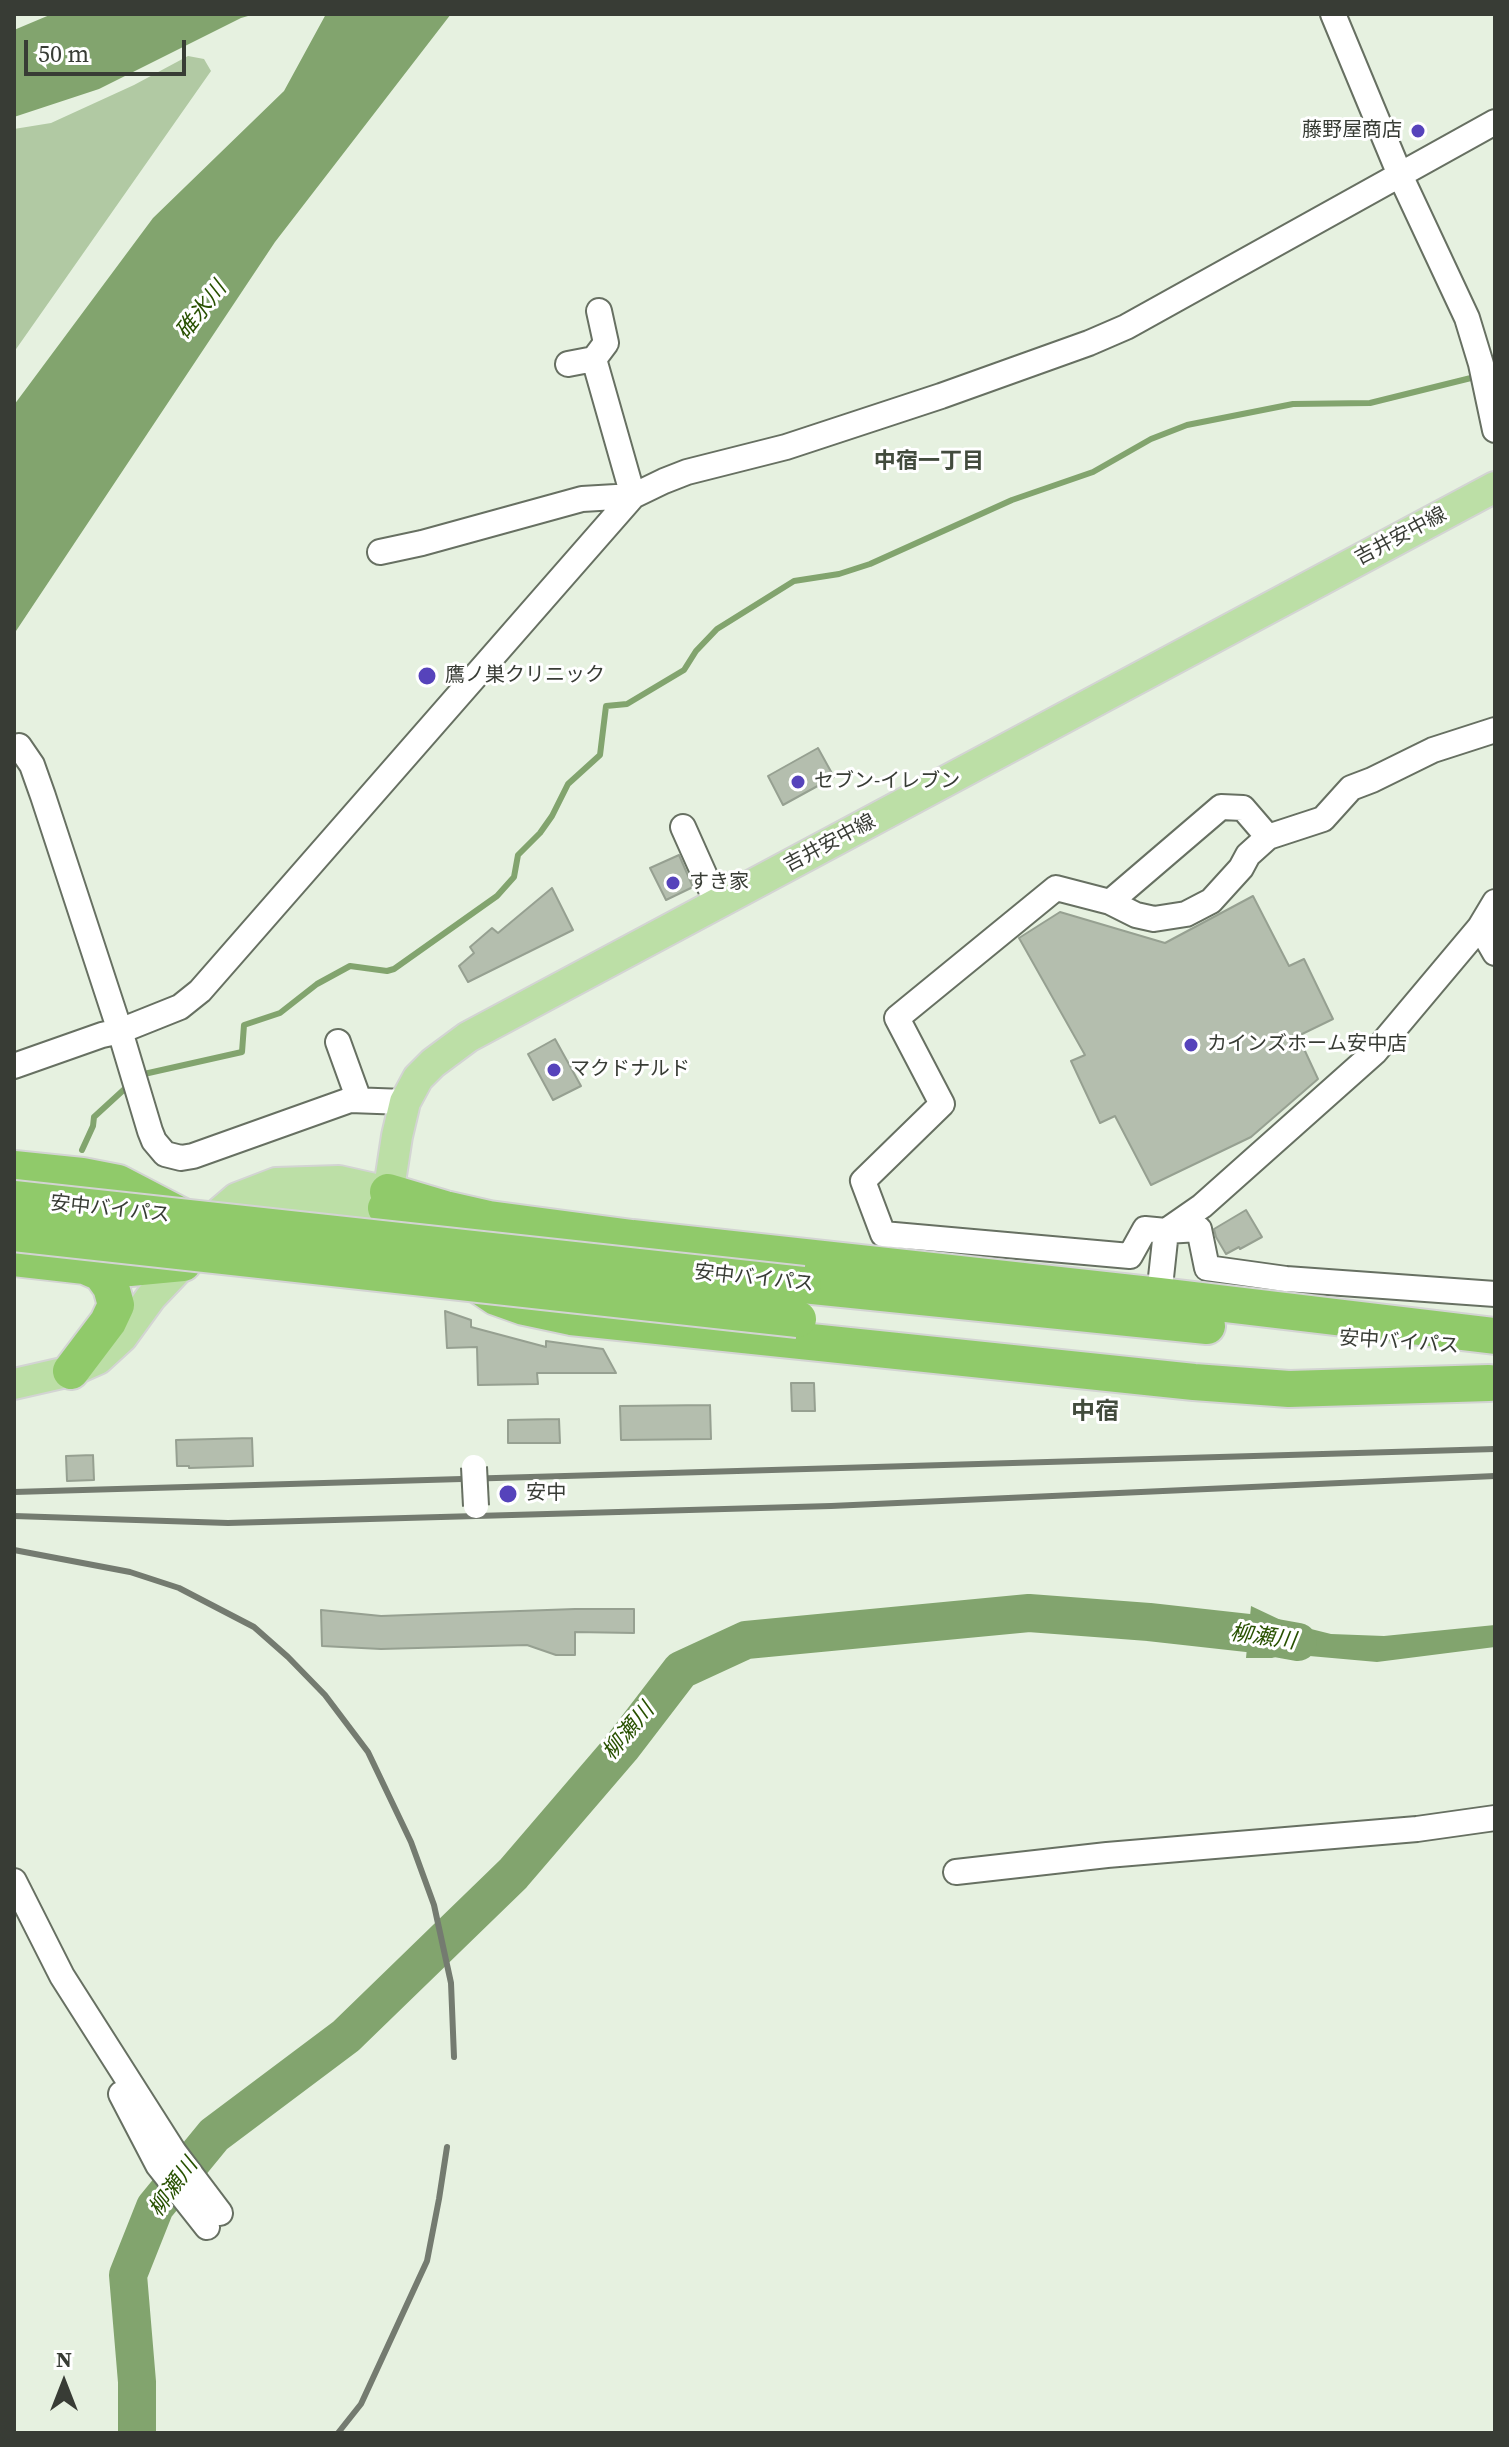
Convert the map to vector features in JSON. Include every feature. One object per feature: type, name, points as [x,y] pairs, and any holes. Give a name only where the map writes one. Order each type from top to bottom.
[{"type":"highway","points":[[14,1169],[118,1183],[203,1228]]},
{"type":"highway","name":"安中バイパス","points":[[14,1199],[800,1302]]},
{"type":"highway","points":[[387,1200],[489,1219],[632,1238],[1495,1336]]},
{"type":"highway","points":[[387,1200],[465,1276],[496,1297],[524,1307],[571,1317],[1194,1382],[1289,1389],[1493,1372]]},
{"type":"highway","name":"安中バイパス","points":[[14,1233],[800,1302],[1378,1343],[1493,1372]]},
{"type":"highway","points":[[628,1323],[632,1238]]},
{"type":"highway","points":[[14,1258],[130,1268],[183,1263]]},
{"type":"highway","points":[[71,1371],[108,1322],[116,1305],[111,1287],[101,1273],[85,1266]]},
{"type":"main road","name":"吉井安中線","points":[[387,1200],[405,1102],[425,1070],[468,1037],[1495,487]]},
{"type":"main road","points":[[183,1263],[196,1236],[237,1198],[276,1183],[339,1181],[387,1200]]},
{"type":"main road","points":[[14,1384],[71,1371],[98,1359],[122,1337],[151,1297],[183,1263],[234,1222],[273,1207],[387,1200]]},
{"type":"street","points":[[1333,14],[1400,175],[1467,318],[1481,364],[1495,430]]},
{"type":"street","points":[[14,1066],[120,1031],[180,1007],[200,991],[633,496],[687,472],[786,447],[941,396],[1126,327],[1495,122]]},
{"type":"street","points":[[568,364],[594,359],[606,343],[599,311]]},
{"type":"street","points":[[594,359],[633,496]]},
{"type":"street","points":[[380,552],[582,499],[633,496]]},
{"type":"street","points":[[1495,730],[1433,750],[1351,788],[1323,819],[1268,837],[1248,855],[1241,868],[1211,901],[1186,914],[1154,919],[1136,915],[1110,902],[1056,888],[897,1018],[942,1104],[863,1181],[883,1234],[1130,1256],[1145,1229],[1199,1229],[1207,1268],[1315,1281],[1495,1294]]},
{"type":"street","points":[[19,746],[32,765],[43,796],[154,1141],[165,1154],[171,1157],[193,1156],[350,1100],[405,1102]]},
{"type":"street","points":[[1110,902],[1221,807],[1243,808],[1268,837]]},
{"type":"street","points":[[683,827],[717,903]]},
{"type":"street","points":[[1159,1296],[1166,1231],[1202,1206],[1375,1052],[1480,927],[1495,902]]},
{"type":"street","points":[[1480,927],[1495,953]]},
{"type":"street","points":[[338,1042],[359,1100]]},
{"type":"street","points":[[355,1282],[387,1200]]},
{"type":"street","points":[[474,1467],[476,1506]]},
{"type":"street","points":[[956,1872],[1107,1855],[1417,1829],[1495,1818]]},
{"type":"street","points":[[14,1881],[62,1976],[102,2038],[166,2158],[207,2212]]},
{"type":"shaded area","points":[[188,56],[204,59],[211,71],[14,352],[14,129],[51,123]]},
{"type":"water","points":[[52,14],[255,14],[241,18],[99,89],[14,117],[14,30]]},
{"type":"water","name":"碓氷川","points":[[326,14],[451,14],[275,242],[14,634],[14,405],[153,218],[284,91]]},
{"type":"water","points":[[1251,1606],[1287,1623],[1331,1634],[1384,1636],[1495,1625],[1495,1647],[1377,1662],[1287,1654],[1272,1658],[1246,1658]]},
{"type":"building","points":[[818,748],[834,777],[783,805],[768,776]]},
{"type":"building","points":[[679,855],[693,887],[666,900],[650,868]]},
{"type":"building","points":[[552,888],[573,930],[468,982],[459,966],[474,953],[470,947],[492,928],[498,933]]},
{"type":"building","name":"カインズホーム安中店","points":[[1253,896],[1289,966],[1304,959],[1333,1019],[1298,1036],[1318,1079],[1251,1137],[1151,1185],[1115,1116],[1100,1123],[1071,1061],[1085,1055],[1019,938],[1060,912],[1165,943]]},
{"type":"building","name":"マクドナルド","points":[[555,1039],[581,1086],[553,1100],[528,1054]]},
{"type":"building","points":[[1246,1210],[1262,1237],[1226,1254],[1214,1229]]},
{"type":"building","points":[[445,1311],[471,1320],[471,1327],[546,1347],[546,1341],[603,1349],[616,1373],[537,1373],[538,1384],[478,1385],[477,1347],[447,1348]]},
{"type":"building","points":[[791,1383],[814,1383],[815,1411],[792,1411]]},
{"type":"building","points":[[710,1405],[711,1439],[621,1440],[620,1406]]},
{"type":"building","points":[[559,1419],[560,1443],[508,1443],[508,1420]]},
{"type":"building","points":[[252,1438],[253,1466],[177,1466],[176,1440]]},
{"type":"building","points":[[93,1455],[94,1480],[67,1481],[66,1456]]},
{"type":"building","points":[[634,1609],[634,1633],[575,1632],[575,1655],[556,1655],[527,1645],[381,1649],[322,1646],[321,1610],[381,1616]]},
{"type":"waterway","points":[[139,1078],[144,1074],[242,1052],[244,1025],[280,1013],[317,984],[350,966],[387,971],[394,969],[497,896],[514,877],[518,855],[552,816],[568,784],[600,755],[606,706],[627,704],[684,670],[696,651],[717,629],[794,581],[839,574],[870,564],[1012,500],[1093,472],[1151,439],[1187,425],[1293,404],[1370,403],[1479,376]]},
{"type":"waterway","points":[[82,1150],[94,1117],[130,1084]]},
{"type":"waterway","name":"柳瀬川","points":[[137,2433],[137,2382],[128,2275],[155,2207],[214,2135],[346,2036],[513,1874],[622,1747],[681,1670],[746,1640],[1029,1613],[1149,1622],[1298,1642]]},
{"type":"railway","points":[[14,1492],[1495,1449]]},
{"type":"railway","points":[[14,1516],[228,1523],[831,1506],[1495,1476]]},
{"type":"railway","points":[[14,1550],[130,1572],[179,1588],[254,1627],[325,1695],[368,1752],[411,1842],[434,1905],[451,1983],[454,2057]]},
{"type":"railway","points":[[338,2433],[361,2404],[427,2261],[447,2147]]},
{"type":"place","name":"藤野屋商店","points":[[1418,131]]},
{"type":"place","name":"鷹ノ巣クリニック","points":[[427,676]]},
{"type":"place","name":"セブン-イレブン","points":[[798,782]]},
{"type":"place","name":"すき家","points":[[673,883]]},
{"type":"place","name":"カインズホーム安中店","points":[[1191,1045]]},
{"type":"place","name":"マクドナルド","points":[[554,1070]]},
{"type":"place","name":"安中","points":[[508,1494]]},
{"type":"district","name":"中宿一丁目","points":[[929,462]]},
{"type":"district","name":"中宿","points":[[1095,1413]]}]
